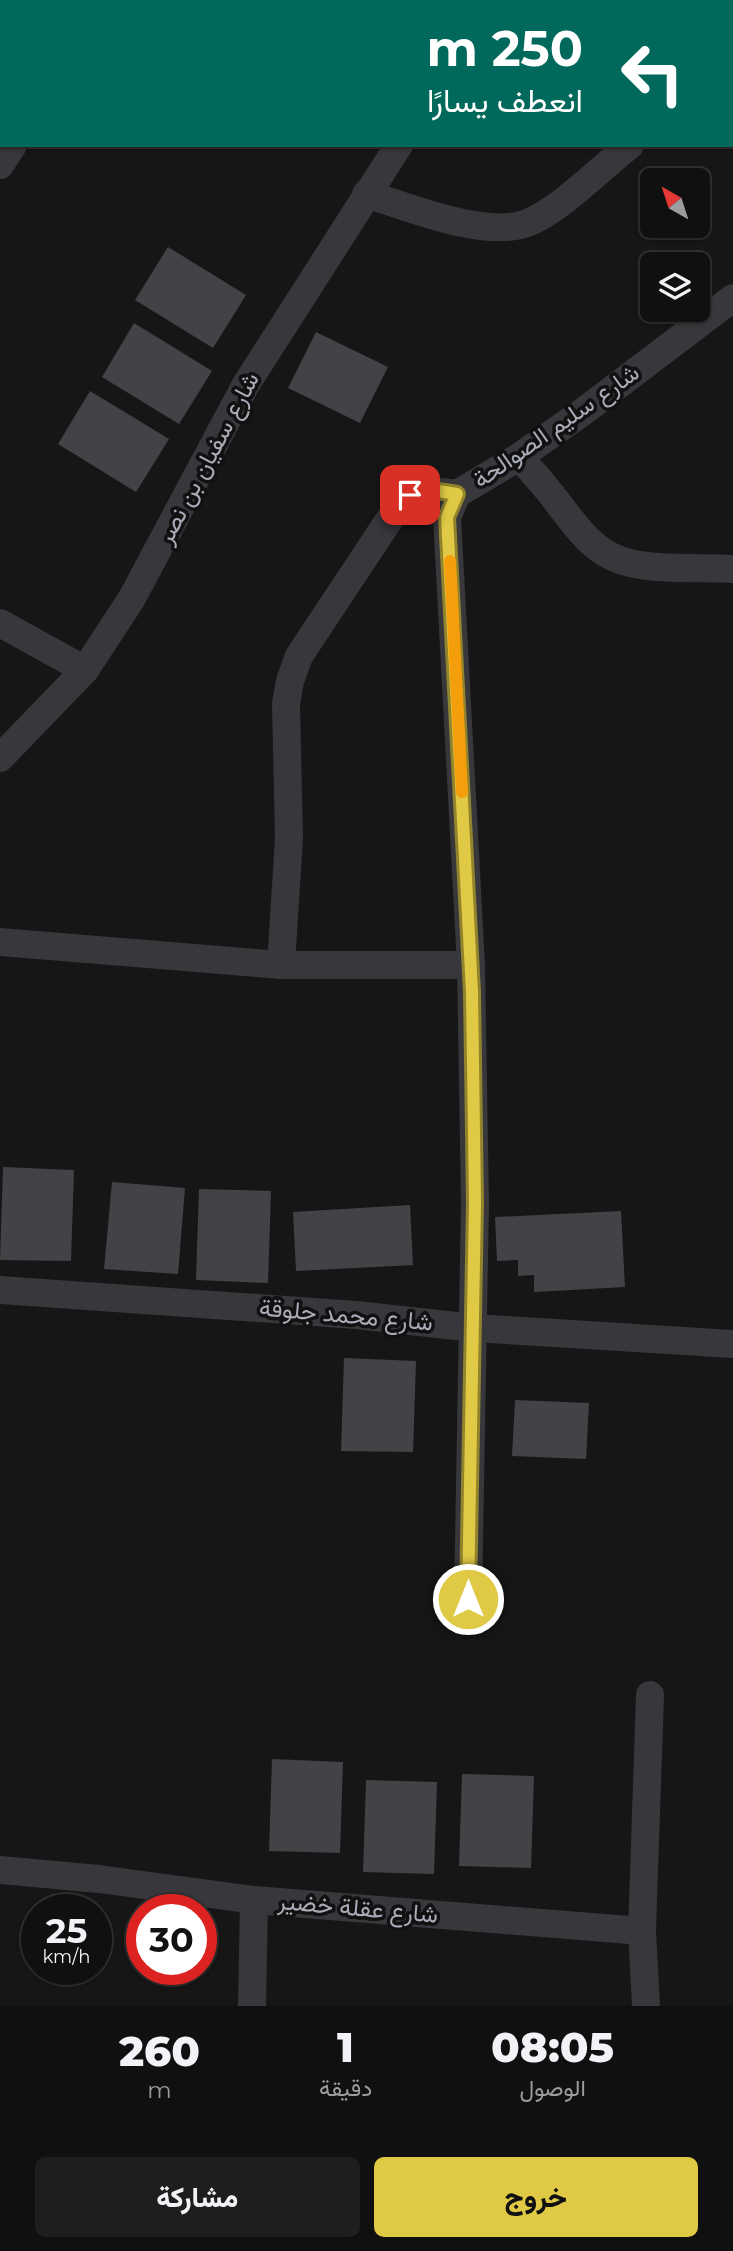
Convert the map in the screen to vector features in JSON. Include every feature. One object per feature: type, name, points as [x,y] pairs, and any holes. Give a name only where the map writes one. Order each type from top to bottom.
[{"type":"street","points":[[0,165],[12,147]]},
{"type":"street","name":"شارع سفيان بن نصر","points":[[0,758],[85,670],[132,598],[245,386],[398,147]]},
{"type":"street","points":[[366,194],[451,219],[485,227],[506,228],[527,223],[549,211],[628,147]]},
{"type":"street","name":"شارع سليم الصوالحة","points":[[468,1599],[475,1203],[471,965],[447,517],[457,494],[519,457],[584,411],[733,298]]},
{"type":"street","points":[[519,457],[579,531],[601,550],[620,560],[640,565],[733,569]]},
{"type":"street","points":[[281,965],[289,838],[286,736],[289,681],[299,656],[401,502],[410,495],[424,491],[457,494]]},
{"type":"street","points":[[0,623],[85,670]]},
{"type":"street","points":[[0,942],[281,965],[471,965]]},
{"type":"street","name":"شارع محمد جلوقة","points":[[0,1290],[356,1315],[474,1328],[733,1345]]},
{"type":"street","points":[[646,2006],[642,1931],[650,1695]]},
{"type":"street","name":"شارع عقلة خضير","points":[[0,1870],[99,1879],[254,1900],[642,1931]]},
{"type":"street","points":[[252,2006],[254,1900]]},
{"type":"building","points":[[168,247],[246,295],[213,348],[135,300]]},
{"type":"building","points":[[134,323],[212,371],[179,424],[102,377]]},
{"type":"building","points":[[316,332],[388,367],[360,423],[288,388]]},
{"type":"building","points":[[90,391],[169,439],[136,492],[58,444]]},
{"type":"building","points":[[3,1167],[74,1170],[71,1261],[0,1260]]},
{"type":"building","points":[[112,1182],[185,1188],[178,1274],[104,1269]]},
{"type":"building","points":[[199,1189],[271,1191],[268,1283],[196,1280]]},
{"type":"building","points":[[410,1205],[413,1265],[296,1271],[293,1212]]},
{"type":"building","points":[[621,1211],[625,1287],[534,1292],[534,1275],[518,1276],[518,1260],[497,1261],[495,1217]]},
{"type":"building","points":[[344,1358],[416,1361],[413,1452],[341,1451]]},
{"type":"building","points":[[515,1400],[589,1403],[586,1459],[512,1456]]},
{"type":"building","points":[[272,1759],[343,1762],[340,1853],[269,1851]]},
{"type":"building","points":[[462,1774],[534,1776],[531,1868],[459,1866]]},
{"type":"building","points":[[366,1780],[437,1782],[434,1874],[363,1872]]},
{"type":"slow traffic","points":[[450,561],[462,792]]},
{"type":"route","points":[[410,495],[432,490],[457,494],[447,517],[471,965],[475,1203],[468,1599]]}]
